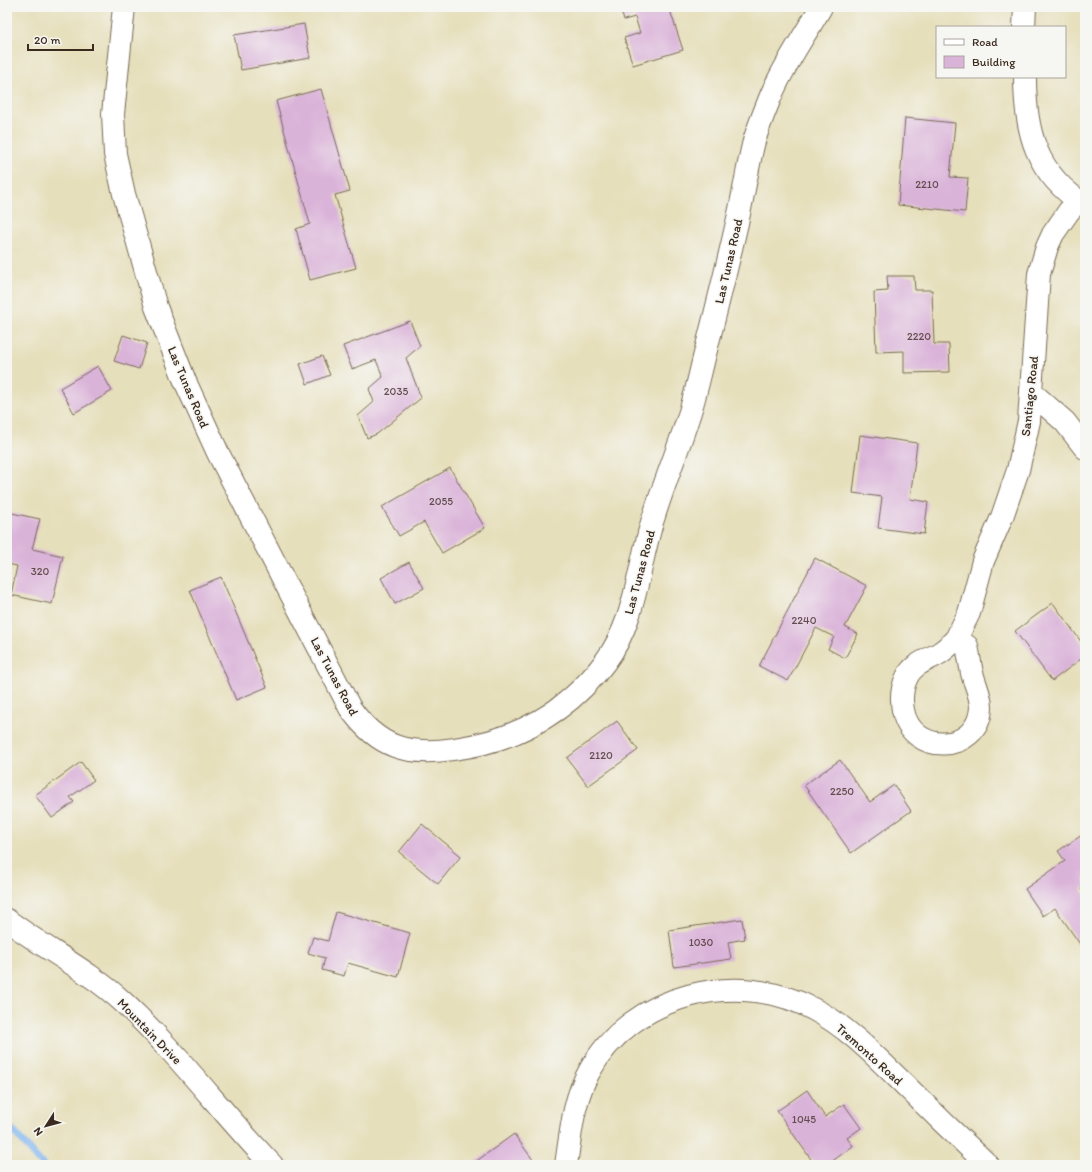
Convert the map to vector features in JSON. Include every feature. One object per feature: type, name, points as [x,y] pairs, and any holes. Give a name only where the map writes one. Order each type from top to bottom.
[{"type":"street","name":"Las Tunas Road","points":[[124,7],[113,114],[115,154],[124,194],[156,307],[185,381],[218,453],[350,708],[359,720],[380,739],[409,751],[442,751],[476,746],[508,736],[541,720],[563,706],[582,690],[607,660],[620,638],[632,604],[653,518],[690,412],[735,230],[754,143],[771,96],[788,63],[821,7]]},
{"type":"street","points":[[1024,26],[1025,7]]},
{"type":"street","points":[[1025,78],[1025,103],[1029,129],[1038,153],[1051,175],[1069,194],[1082,203]]},
{"type":"street","name":"Santiago Road","points":[[956,639],[967,646],[972,674],[980,696],[981,708],[978,720],[972,730],[964,738],[953,743],[941,744],[928,742],[918,737],[909,728],[904,716],[902,704],[903,688],[907,677],[914,667],[947,648],[956,639],[969,613],[984,561],[1002,517],[1018,470],[1028,421],[1039,274],[1047,247],[1053,234],[1069,211],[1082,203]]},
{"type":"street","points":[[1031,392],[1065,422],[1085,448]]},
{"type":"street","name":"Mountain Drive","points":[[7,920],[23,933],[83,970],[122,1001],[158,1036],[241,1133],[272,1165]]},
{"type":"street","name":"Tremonto Road","points":[[566,1165],[572,1122],[579,1094],[589,1071],[605,1046],[623,1029],[649,1011],[670,1001],[694,994],[731,990],[756,991],[792,999],[837,1023],[863,1044],[988,1165]]},
{"type":"building","points":[[619,7],[669,7],[683,50],[633,65],[624,38],[640,33],[635,17],[624,20]]},
{"type":"building","points":[[304,24],[310,58],[241,70],[234,35]]},
{"type":"building","points":[[321,89],[350,191],[335,195],[356,268],[310,280],[296,229],[310,224],[276,101]]},
{"type":"building","points":[[905,118],[955,123],[950,177],[968,178],[965,212],[898,205]]},
{"type":"building","points":[[887,276],[914,276],[915,290],[932,290],[934,344],[949,344],[950,372],[904,373],[904,351],[876,352],[874,292],[888,291]]},
{"type":"building","points":[[410,321],[420,346],[406,358],[421,398],[377,434],[367,438],[358,416],[374,402],[369,389],[383,377],[376,360],[352,369],[343,346]]},
{"type":"building","points":[[123,335],[147,343],[139,369],[114,361]]},
{"type":"building","points":[[322,356],[330,375],[307,384],[300,364]]},
{"type":"building","points":[[98,366],[112,391],[74,413],[60,388]]},
{"type":"building","points":[[860,435],[917,443],[910,499],[928,502],[924,534],[878,528],[882,497],[853,493]]},
{"type":"building","points":[[450,468],[485,528],[442,553],[424,522],[399,536],[382,507]]},
{"type":"building","points":[[7,512],[40,519],[32,549],[63,556],[52,604],[11,595],[17,566],[7,564],[9,550],[7,549]]},
{"type":"building","points":[[815,558],[867,586],[845,627],[858,634],[845,658],[828,649],[834,637],[816,628],[788,681],[759,666]]},
{"type":"building","points":[[409,562],[424,588],[395,604],[381,578]]},
{"type":"building","points":[[221,577],[267,687],[236,700],[190,590]]},
{"type":"building","points":[[1053,603],[1085,647],[1085,656],[1052,681],[1015,631]]},
{"type":"building","points":[[617,721],[638,750],[588,786],[567,758]]},
{"type":"building","points":[[840,760],[870,802],[894,785],[911,811],[851,853],[804,785]]},
{"type":"building","points":[[81,762],[94,780],[70,797],[74,802],[52,818],[35,795]]},
{"type":"building","points":[[422,824],[461,856],[438,884],[399,852]]},
{"type":"building","points":[[1085,833],[1085,886],[1081,889],[1085,895],[1084,950],[1055,908],[1043,916],[1025,889],[1065,861],[1058,851]]},
{"type":"building","points":[[336,912],[410,933],[398,977],[348,963],[344,976],[322,970],[325,958],[308,953],[313,937],[328,941]]},
{"type":"building","points":[[742,919],[745,939],[728,942],[731,959],[674,967],[669,930]]},
{"type":"building","points":[[807,1090],[825,1117],[844,1104],[861,1128],[847,1138],[853,1146],[827,1165],[815,1165],[777,1111]]},
{"type":"building","points":[[514,1134],[533,1160],[526,1165],[471,1165]]},
{"type":"waterway","points":[[7,1124],[43,1165]]}]
